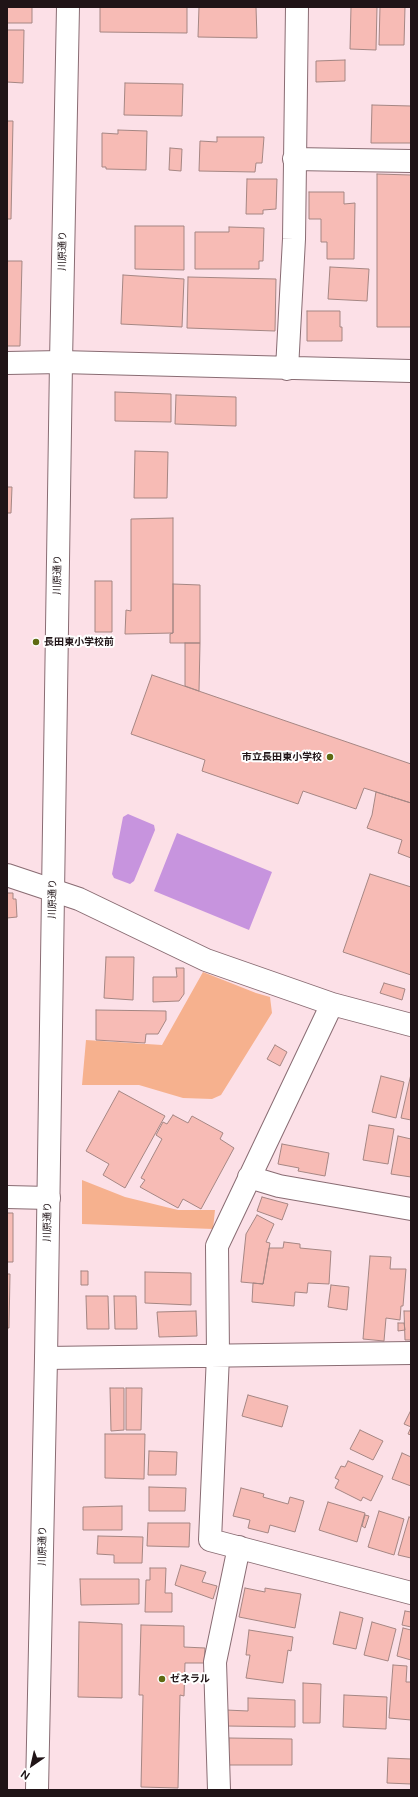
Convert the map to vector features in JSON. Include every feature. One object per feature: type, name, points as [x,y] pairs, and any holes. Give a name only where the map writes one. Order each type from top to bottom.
[{"type":"street","name":"川原通り","points":[[37,1790],[46,1358],[61,362],[68,7]]},
{"type":"street","points":[[287,369],[294,239],[297,7]]},
{"type":"street","points":[[294,159],[411,161]]},
{"type":"street","points":[[7,363],[61,362],[411,371]]},
{"type":"street","points":[[7,875],[53,889],[79,899],[206,960],[332,1004],[411,1026]]},
{"type":"street","points":[[332,1004],[217,1246],[218,1355],[210,1540],[411,1593]]},
{"type":"street","points":[[249,1178],[279,1186],[411,1209]]},
{"type":"street","points":[[7,1197],[48,1198]]},
{"type":"street","points":[[46,1358],[411,1353]]},
{"type":"street","points":[[218,1790],[215,1662],[239,1548]]},
{"type":"shaded area","points":[[128,814],[154,825],[155,830],[134,881],[130,884],[114,878],[112,874],[123,817]]},
{"type":"shaded area","points":[[177,833],[272,872],[249,930],[154,891]]},
{"type":"shaded area","points":[[203,972],[270,997],[272,1013],[221,1095],[212,1099],[183,1098],[139,1085],[82,1085],[86,1040],[162,1045]]},
{"type":"shaded area","points":[[82,1180],[125,1197],[178,1210],[215,1210],[213,1229],[82,1224]]},
{"type":"building","points":[[7,7],[32,7],[32,23],[7,23]]},
{"type":"building","points":[[100,7],[187,7],[187,33],[100,32]]},
{"type":"building","points":[[199,7],[256,7],[257,38],[198,37]]},
{"type":"building","points":[[351,7],[377,7],[376,50],[350,49]]},
{"type":"building","points":[[380,7],[405,7],[404,45],[379,45]]},
{"type":"building","points":[[7,30],[24,30],[23,83],[7,82]]},
{"type":"building","points":[[345,60],[345,81],[316,82],[316,61]]},
{"type":"building","points":[[125,83],[183,84],[182,116],[124,115]]},
{"type":"building","points":[[372,105],[411,106],[411,143],[371,143]]},
{"type":"building","points":[[7,121],[13,121],[11,219],[7,219]]},
{"type":"building","points":[[118,130],[147,131],[146,170],[106,169],[106,167],[102,167],[102,133],[118,134]]},
{"type":"building","points":[[217,137],[264,137],[262,163],[256,163],[255,172],[199,171],[200,141],[217,142]]},
{"type":"building","points":[[170,148],[182,149],[181,171],[169,170]]},
{"type":"building","points":[[377,174],[411,175],[411,327],[377,327]]},
{"type":"building","points":[[247,179],[277,179],[276,209],[263,210],[263,214],[246,214]]},
{"type":"building","points":[[309,192],[344,192],[344,204],[355,203],[354,259],[327,259],[327,242],[321,242],[321,219],[309,219]]},
{"type":"building","points":[[135,226],[184,226],[184,270],[135,269]]},
{"type":"building","points":[[229,227],[264,228],[263,261],[259,261],[259,269],[195,269],[195,232],[229,232]]},
{"type":"building","points":[[7,261],[22,261],[20,346],[7,346]]},
{"type":"building","points":[[330,267],[369,269],[367,301],[328,299]]},
{"type":"building","points":[[123,275],[184,279],[182,327],[121,324]]},
{"type":"building","points":[[188,277],[276,279],[275,331],[187,328]]},
{"type":"building","points":[[307,311],[340,311],[342,341],[307,341]]},
{"type":"building","points":[[115,392],[171,394],[171,422],[115,421]]},
{"type":"building","points":[[176,395],[236,397],[236,426],[175,424]]},
{"type":"building","points":[[135,451],[168,452],[167,498],[134,498]]},
{"type":"building","points":[[7,487],[12,487],[11,513],[7,513]]},
{"type":"building","points":[[173,518],[173,633],[125,634],[126,610],[131,611],[131,519]]},
{"type":"building","points":[[95,581],[112,581],[112,632],[95,632]]},
{"type":"building","points":[[173,584],[200,585],[200,643],[170,643],[170,634],[173,633]]},
{"type":"building","points":[[185,643],[200,643],[199,691],[185,686]]},
{"type":"building","points":[[152,675],[411,764],[411,803],[364,788],[356,809],[303,791],[298,804],[202,771],[205,760],[131,734]]},
{"type":"building","points":[[376,792],[411,803],[411,858],[398,853],[402,840],[367,828],[372,815]]},
{"type":"building","points":[[370,874],[411,887],[411,975],[343,952]]},
{"type":"building","points":[[7,893],[13,893],[13,899],[16,899],[17,917],[7,918]]},
{"type":"building","points":[[106,957],[134,957],[133,1000],[104,998]]},
{"type":"building","points":[[176,968],[184,968],[184,994],[179,1001],[153,1002],[153,977],[177,977]]},
{"type":"building","points":[[384,983],[405,989],[402,1000],[380,993]]},
{"type":"building","points":[[96,1010],[166,1011],[166,1020],[158,1034],[146,1034],[145,1043],[96,1040]]},
{"type":"building","points":[[275,1045],[287,1052],[280,1066],[267,1059]]},
{"type":"building","points":[[411,1074],[411,1120],[401,1118]]},
{"type":"building","points":[[381,1076],[404,1082],[396,1118],[372,1112]]},
{"type":"building","points":[[119,1091],[165,1116],[125,1188],[103,1175],[109,1164],[86,1151]]},
{"type":"building","points":[[173,1115],[188,1123],[192,1116],[223,1133],[220,1139],[234,1148],[201,1209],[183,1199],[178,1208],[140,1187],[145,1180],[141,1178],[162,1139],[156,1135],[163,1122],[167,1124]]},
{"type":"building","points":[[369,1125],[394,1129],[388,1164],[363,1160]]},
{"type":"building","points":[[398,1136],[411,1139],[411,1177],[391,1174]]},
{"type":"building","points":[[282,1144],[329,1153],[325,1176],[298,1171],[299,1168],[278,1164]]},
{"type":"building","points":[[262,1197],[288,1204],[282,1220],[257,1211]]},
{"type":"building","points":[[7,1213],[13,1213],[13,1262],[7,1262]]},
{"type":"building","points":[[257,1215],[274,1224],[266,1242],[270,1243],[263,1284],[241,1282],[246,1234]]},
{"type":"building","points":[[284,1242],[300,1244],[300,1248],[331,1251],[329,1284],[308,1283],[307,1293],[295,1292],[294,1306],[252,1302],[253,1283],[263,1284],[269,1248],[283,1248]]},
{"type":"building","points":[[370,1256],[391,1257],[390,1269],[406,1269],[403,1306],[401,1306],[400,1320],[386,1318],[384,1341],[363,1339]]},
{"type":"building","points":[[81,1271],[88,1271],[88,1285],[81,1285]]},
{"type":"building","points":[[145,1272],[191,1273],[191,1305],[145,1303]]},
{"type":"building","points":[[7,1274],[10,1274],[9,1328],[7,1328]]},
{"type":"building","points":[[331,1285],[349,1287],[347,1310],[328,1307]]},
{"type":"building","points":[[86,1296],[108,1296],[109,1329],[87,1329]]},
{"type":"building","points":[[114,1296],[136,1296],[137,1329],[115,1329]]},
{"type":"building","points":[[196,1311],[197,1336],[159,1337],[157,1312]]},
{"type":"building","points":[[404,1311],[411,1311],[411,1340],[405,1340]]},
{"type":"building","points":[[398,1323],[404,1323],[405,1330],[398,1331]]},
{"type":"building","points":[[110,1388],[124,1388],[124,1430],[111,1431]]},
{"type":"building","points":[[126,1388],[142,1388],[141,1430],[126,1430]]},
{"type":"building","points":[[248,1395],[288,1406],[282,1427],[242,1416]]},
{"type":"building","points":[[411,1410],[411,1427],[404,1424]]},
{"type":"building","points":[[411,1427],[411,1435],[408,1434]]},
{"type":"building","points":[[360,1430],[383,1441],[373,1460],[350,1449]]},
{"type":"building","points":[[105,1434],[145,1434],[144,1479],[105,1478]]},
{"type":"building","points":[[149,1451],[177,1452],[176,1475],[148,1475]]},
{"type":"building","points":[[402,1453],[411,1457],[411,1486],[392,1479]]},
{"type":"building","points":[[348,1461],[383,1476],[371,1501],[363,1497],[361,1501],[335,1488],[339,1480],[335,1478],[341,1466],[345,1467]]},
{"type":"building","points":[[149,1487],[186,1488],[185,1511],[149,1511]]},
{"type":"building","points":[[241,1488],[264,1494],[263,1497],[288,1504],[290,1497],[304,1501],[295,1532],[270,1525],[268,1533],[248,1528],[250,1520],[233,1516]]},
{"type":"building","points":[[328,1502],[365,1513],[357,1542],[319,1530]]},
{"type":"building","points":[[122,1506],[122,1530],[83,1530],[83,1507]]},
{"type":"building","points":[[379,1511],[404,1519],[394,1555],[368,1547]]},
{"type":"building","points":[[365,1515],[369,1516],[365,1528],[362,1526]]},
{"type":"building","points":[[409,1517],[411,1518],[411,1558],[398,1555]]},
{"type":"building","points":[[148,1523],[190,1523],[189,1547],[147,1546]]},
{"type":"building","points":[[98,1536],[143,1537],[142,1563],[114,1563],[114,1555],[97,1554]]},
{"type":"building","points":[[181,1565],[206,1572],[202,1582],[217,1586],[213,1599],[175,1585]]},
{"type":"building","points":[[150,1568],[166,1568],[165,1593],[172,1593],[172,1612],[145,1612],[146,1580],[150,1580]]},
{"type":"building","points":[[80,1579],[139,1579],[139,1604],[81,1605]]},
{"type":"building","points":[[245,1588],[265,1592],[265,1588],[301,1594],[295,1628],[239,1617]]},
{"type":"building","points":[[405,1611],[411,1612],[411,1627],[402,1625]]},
{"type":"building","points":[[340,1612],[363,1618],[356,1649],[333,1644]]},
{"type":"building","points":[[79,1622],[122,1624],[122,1698],[78,1697]]},
{"type":"building","points":[[372,1622],[396,1629],[388,1661],[364,1655]]},
{"type":"building","points":[[141,1625],[184,1626],[184,1647],[205,1648],[204,1663],[185,1663],[184,1696],[180,1695],[178,1788],[141,1787],[143,1695],[139,1695]]},
{"type":"building","points":[[403,1628],[411,1630],[411,1660],[397,1656]]},
{"type":"building","points":[[249,1630],[293,1637],[291,1651],[288,1650],[283,1683],[246,1678],[250,1655],[246,1655]]},
{"type":"building","points":[[393,1665],[407,1666],[406,1682],[411,1682],[411,1720],[389,1718]]},
{"type":"building","points":[[303,1683],[321,1684],[320,1723],[303,1723]]},
{"type":"building","points":[[344,1695],[387,1697],[386,1729],[343,1727]]},
{"type":"building","points":[[248,1698],[295,1700],[295,1727],[226,1726],[226,1710],[248,1711]]},
{"type":"building","points":[[229,1738],[292,1739],[292,1765],[228,1765]]},
{"type":"building","points":[[388,1758],[411,1759],[411,1784],[387,1783]]},
{"type":"place","name":"長田東小学校前","points":[[36,642]]},
{"type":"place","name":"市立長田東小学校","points":[[330,757]]},
{"type":"place","name":"ゼネラル","points":[[162,1679]]}]
